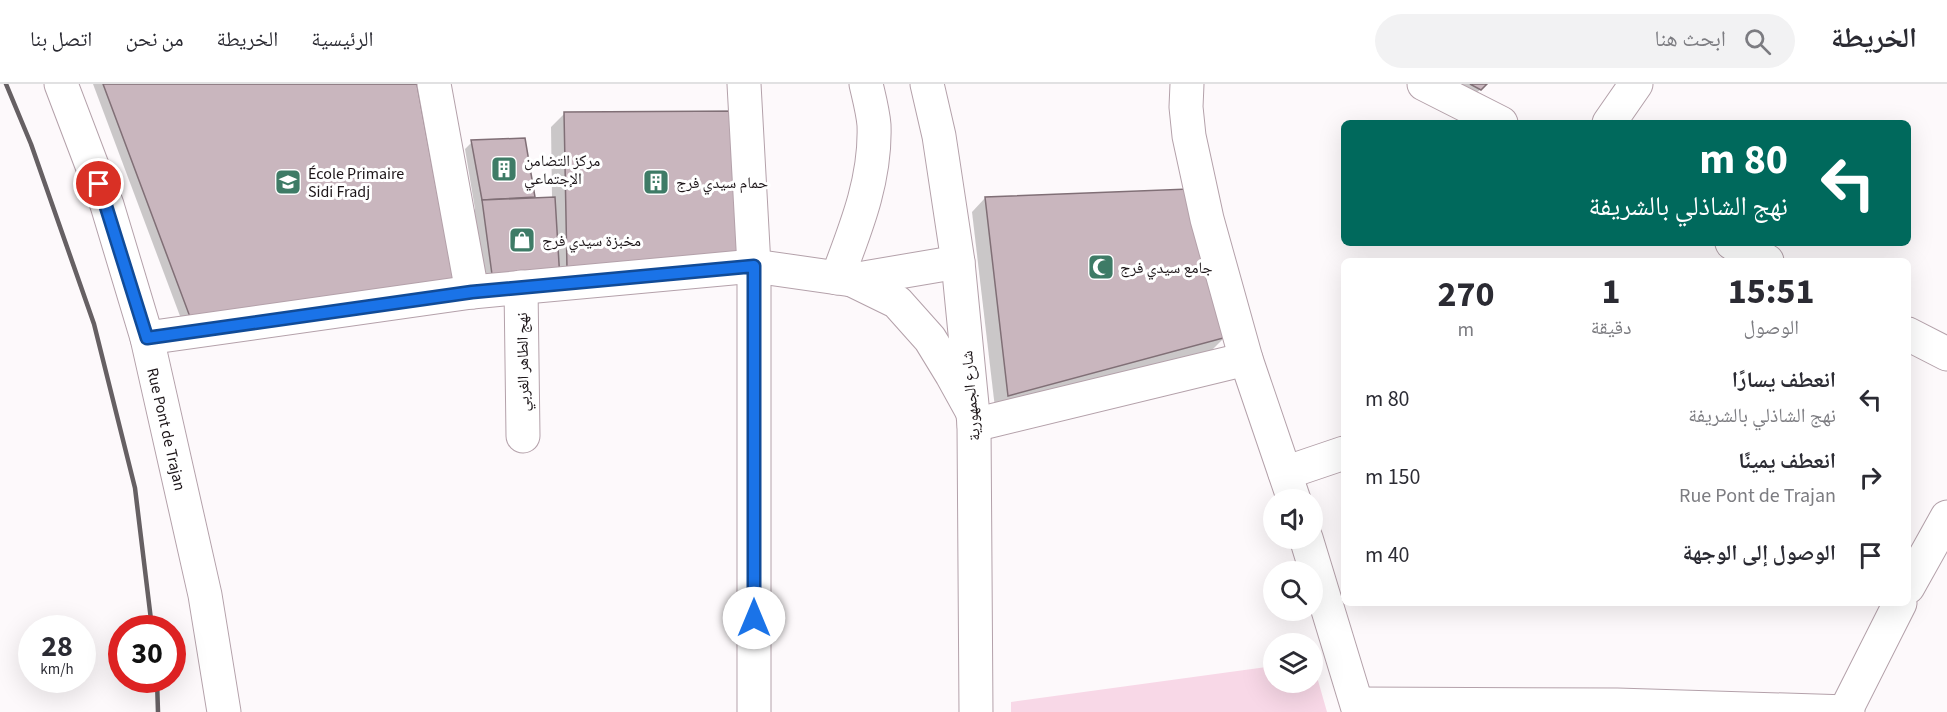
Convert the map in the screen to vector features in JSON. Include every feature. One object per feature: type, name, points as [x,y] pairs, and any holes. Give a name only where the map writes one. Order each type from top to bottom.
[{"type":"street","name":"Rue Pont de Trajan","points":[[61,84],[107,205],[147,338],[205,595],[224,712]]},
{"type":"street","points":[[434,84],[472,292]]},
{"type":"street","points":[[744,84],[754,266],[754,712]]},
{"type":"street","points":[[844,279],[870,181],[874,125],[866,84]]},
{"type":"street","name":"شارع الجمهورية","points":[[927,84],[939,136],[958,262],[973,419],[976,712]]},
{"type":"street","points":[[1213,84],[1186,95],[1189,136],[1204,208],[1246,359],[1290,486],[1341,455]]},
{"type":"street","points":[[1424,84],[1495,120]]},
{"type":"street","points":[[1611,120],[1636,84]]},
{"type":"street","points":[[1738,246],[1761,258]]},
{"type":"street","points":[[844,279],[958,262]]},
{"type":"street","points":[[147,338],[472,292],[754,266],[844,279],[897,302],[930,339],[952,375],[973,419],[1246,359]]},
{"type":"street","name":"نهج الطاهر الغربي","points":[[520,287],[523,436]]},
{"type":"street","points":[[1911,336],[1947,354]]},
{"type":"street","points":[[1911,579],[1947,518]]},
{"type":"street","points":[[1309,549],[1359,708],[1617,705],[1846,712],[1897,606]]},
{"type":"shaded area","points":[[1263,667],[1263,693],[1322,693],[1327,712],[1011,712],[1011,702]]},
{"type":"building","name":"École Primaire Sidi Fradj","points":[[103,84],[417,84],[454,281],[193,325]]},
{"type":"building","points":[[1470,84],[1487,84],[1481,90]]},
{"type":"building","name":"حمام سيدي فرج","points":[[742,111],[753,252],[567,269],[564,112]]},
{"type":"building","name":"مركز التضامن الإجتماعي","points":[[525,138],[535,197],[482,200],[471,140]]},
{"type":"building","name":"جامع سيدي فرج","points":[[1189,189],[1227,337],[1008,396],[985,197]]},
{"type":"building","name":"مخبزة سيدي فرج","points":[[555,197],[560,280],[493,282],[482,200]]},
{"type":"railway","points":[[6,84],[31,144],[94,324],[135,488],[150,615]]},
{"type":"railway","points":[[157,693],[158,712]]},
{"type":"place","name":"مركز التضامن الإجتماعي","points":[[504,169]]},
{"type":"place","name":"École Primaire Sidi Fradj","points":[[288,182]]},
{"type":"place","name":"حمام سيدي فرج","points":[[656,182]]},
{"type":"place","name":"مخبزة سيدي فرج","points":[[522,240]]},
{"type":"place","name":"جامع سيدي فرج","points":[[1101,267]]},
{"type":"route","points":[[99,184],[147,338],[472,292],[754,266],[754,618]]}]
